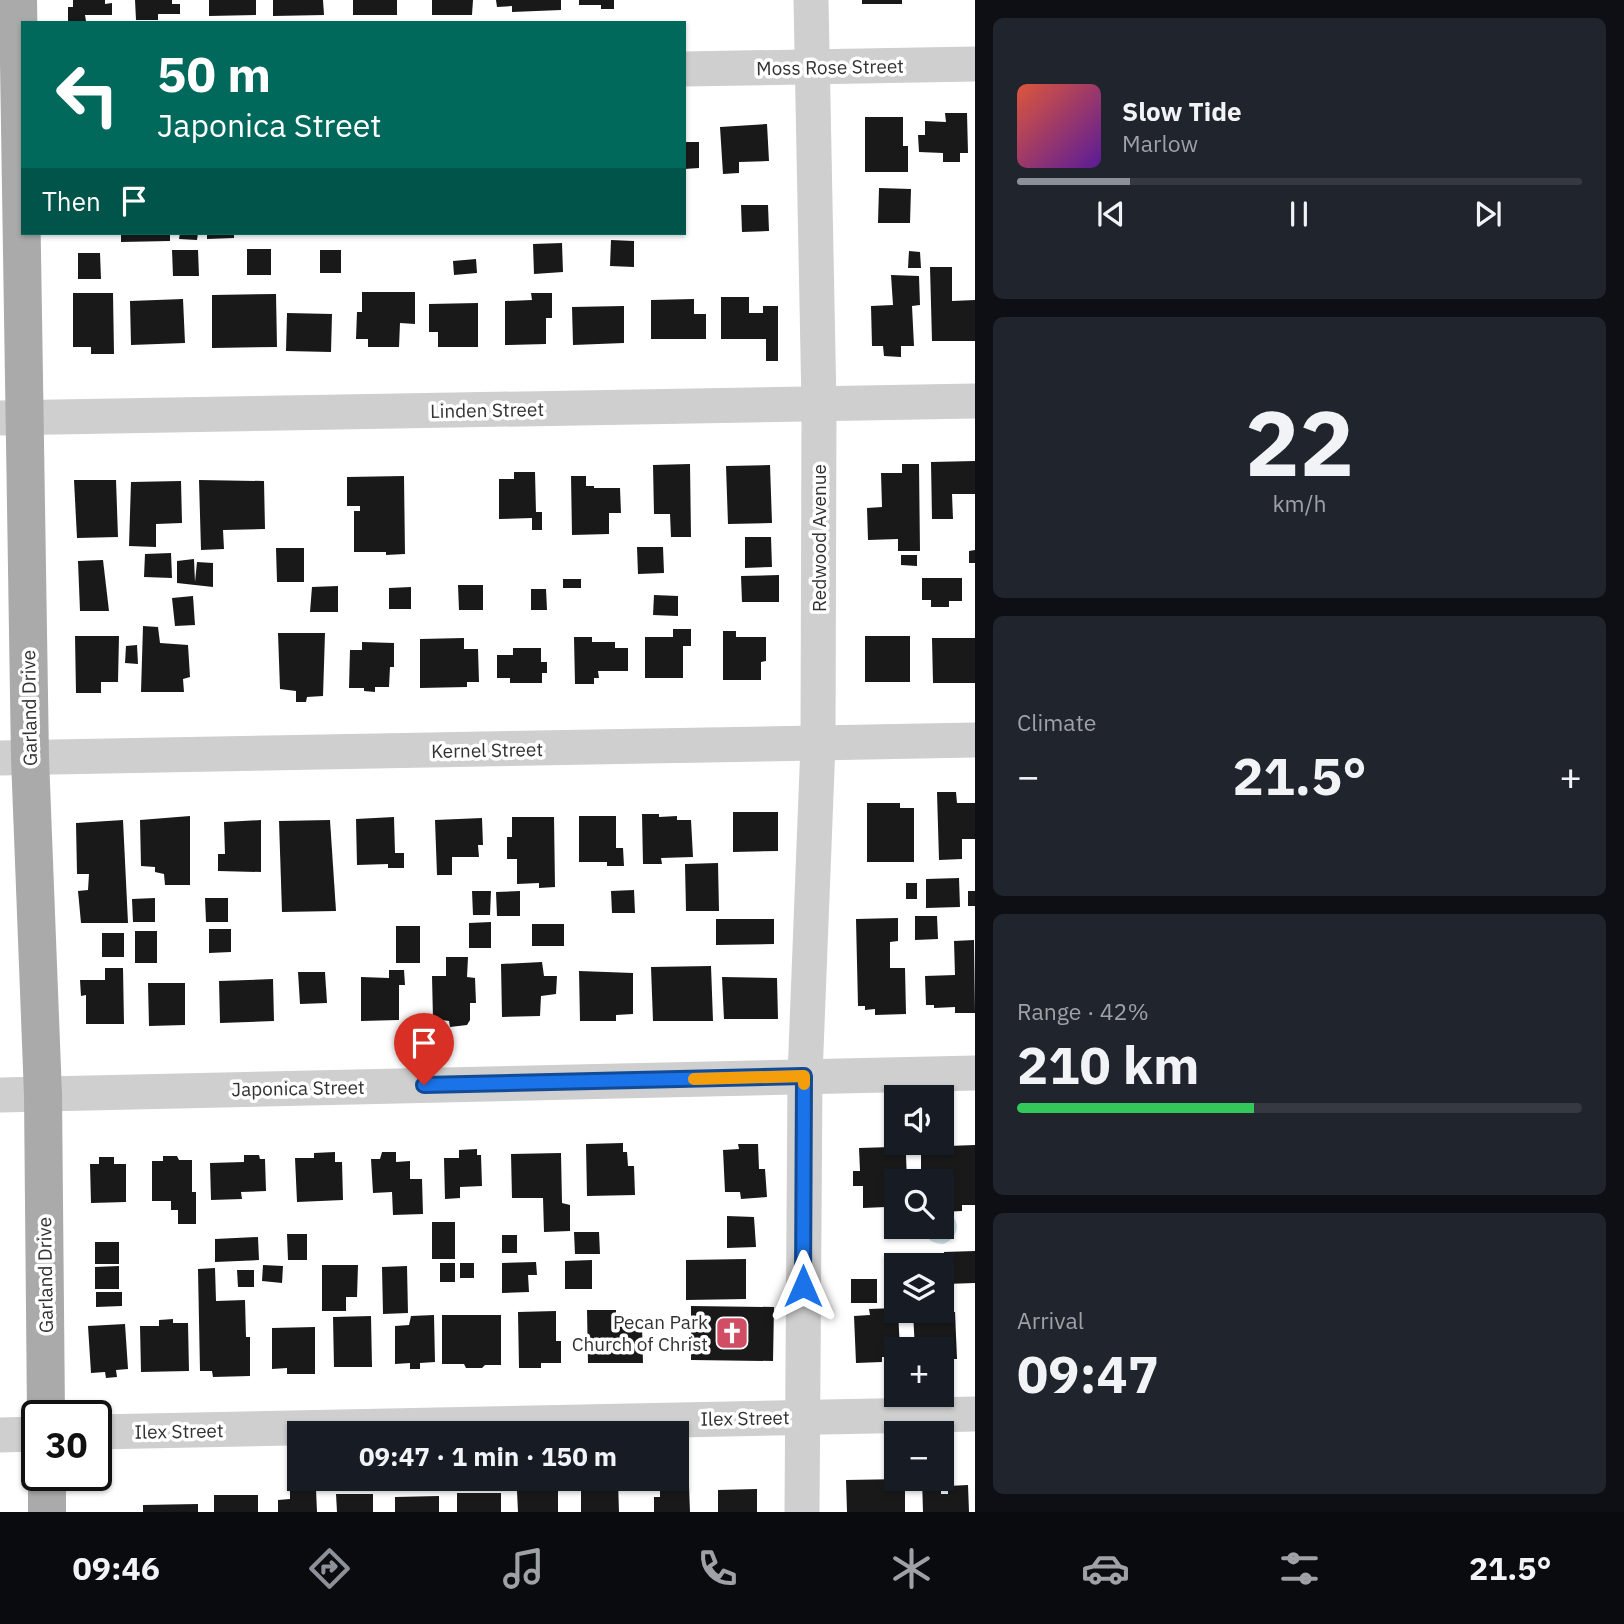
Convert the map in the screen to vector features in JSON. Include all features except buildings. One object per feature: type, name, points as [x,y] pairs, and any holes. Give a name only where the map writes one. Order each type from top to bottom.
[{"type":"main road","name":"Garland Drive","points":[[18,0],[14,81],[12,417],[15,758],[43,1095],[46,1400]]},
{"type":"main road","points":[[47,1491],[47,1512]]},
{"type":"street","name":"Redwood Avenue","points":[[803,1417],[804,1076],[818,744],[819,405],[811,0]]},
{"type":"street","name":"Moss Rose Street","points":[[686,69],[975,64]]},
{"type":"street","name":"Linden Street","points":[[12,417],[975,401]]},
{"type":"street","name":"Kernel Street","points":[[15,758],[975,740]]},
{"type":"street","name":"Japonica Street","points":[[0,1096],[975,1073]]},
{"type":"street","name":"Ilex Street","points":[[112,1432],[975,1414]]},
{"type":"street","points":[[802,1512],[803,1417]]},
{"type":"street","points":[[0,1434],[21,1434]]},
{"type":"shaded area","points":[[954,1218],[957,1226],[954,1236]]},
{"type":"shaded area","points":[[929,1239],[951,1239],[944,1244]]},
{"type":"slow traffic","points":[[694,1079],[804,1076],[804,1084]]},
{"type":"place","name":"Pecan Park Church of Christ","points":[[732,1333]]},
{"type":"route","points":[[424,1085],[804,1076],[803,1286]]}]
